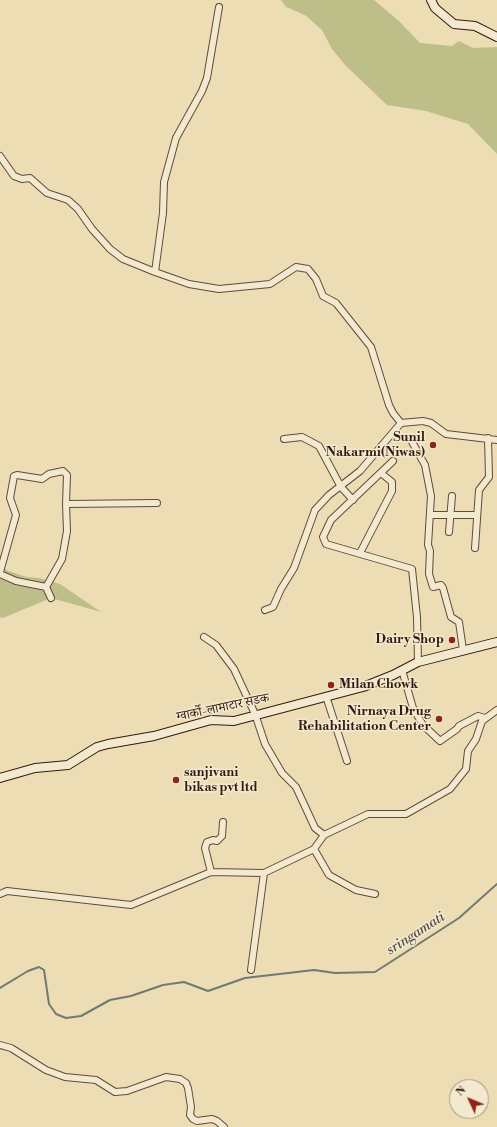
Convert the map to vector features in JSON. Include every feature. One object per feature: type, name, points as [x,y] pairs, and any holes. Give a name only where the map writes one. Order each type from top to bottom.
[{"type":"main road","points":[[431,0],[435,8],[454,24],[475,26],[497,37]]},
{"type":"main road","name":"ग्वार्को-लामाटार सडक","points":[[0,778],[35,768],[68,765],[97,747],[108,744],[154,736],[211,720],[234,721],[255,714],[363,687],[418,662],[497,642]]},
{"type":"street","points":[[155,272],[163,213],[164,182],[176,138],[202,92],[207,78],[219,7]]},
{"type":"street","points":[[0,156],[14,176],[22,179],[30,178],[46,193],[68,200],[114,252],[123,259],[155,272],[189,284],[219,289],[270,284],[296,267],[308,269],[316,279],[323,296],[336,303],[371,347],[392,413],[401,423]]},
{"type":"street","points":[[265,610],[273,607],[281,589],[294,568],[315,510],[329,495],[341,487],[364,467],[401,423],[423,421],[430,423],[446,434],[497,440]]},
{"type":"street","points":[[284,439],[302,437],[319,446],[341,487],[353,500]]},
{"type":"street","points":[[475,548],[479,490],[489,478],[488,438]]},
{"type":"street","points":[[411,440],[425,465],[431,496],[428,546],[430,551],[429,574],[433,586],[441,585],[443,588],[451,617],[459,622],[463,650]]},
{"type":"street","points":[[394,461],[331,520],[323,537],[326,544],[412,569],[417,617],[418,662]]},
{"type":"street","points":[[63,471],[67,475],[67,531],[62,559],[46,587],[16,581],[0,573],[16,516],[10,498],[14,476],[17,474],[42,479],[49,474],[63,471]]},
{"type":"street","points":[[360,553],[392,491],[392,482],[381,473]]},
{"type":"street","points":[[449,532],[452,496]]},
{"type":"street","points":[[66,504],[157,503]]},
{"type":"street","points":[[430,514],[450,513],[477,515]]},
{"type":"street","points":[[46,587],[51,598]]},
{"type":"street","points":[[204,638],[216,645],[228,660],[240,680],[255,714],[265,744],[282,773],[296,787],[315,828],[324,835]]},
{"type":"street","points":[[402,670],[413,708],[424,725],[440,741],[459,726],[478,716],[485,718]]},
{"type":"street","points":[[326,696],[347,761]]},
{"type":"street","points":[[0,894],[7,891],[131,905],[211,872],[264,872],[314,849],[324,835],[368,814],[406,814],[450,789],[466,769],[468,751],[476,739],[482,721],[497,710]]},
{"type":"street","points":[[211,872],[205,848],[207,842],[213,840],[217,841],[222,836],[223,822]]},
{"type":"street","points":[[314,849],[329,875],[356,890],[375,894]]},
{"type":"street","points":[[251,970],[264,872]]},
{"type":"street","points":[[0,1044],[10,1048],[46,1070],[65,1077],[96,1080],[115,1092],[127,1091],[166,1077],[180,1079],[186,1083],[188,1088],[191,1107],[190,1115],[193,1119],[197,1121],[212,1119],[224,1127]]},
{"type":"green space","points":[[281,0],[374,0],[399,21],[420,43],[452,46],[459,41],[473,48],[497,47],[497,154],[468,124],[426,111],[387,105],[346,66],[332,49],[322,30],[305,15],[286,7]]},
{"type":"green space","points":[[0,565],[8,571],[27,577],[39,578],[60,584],[101,612],[51,598],[3,618],[0,617]]},
{"type":"waterway","name":"sringamati","points":[[0,988],[28,971],[39,967],[44,970],[49,1004],[56,1014],[66,1018],[81,1016],[110,1000],[131,996],[163,985],[184,982],[208,991],[245,978],[314,970],[335,973],[375,972],[459,918],[497,884]]},
{"type":"place","name":"Sunil Nakarmi(Niwas)","points":[[433,445]]},
{"type":"place","name":"Dairy Shop","points":[[452,640]]},
{"type":"place","name":"Milan Chowk","points":[[331,685]]},
{"type":"place","name":"Nirnaya Drug Rehabilitation Center","points":[[439,719]]},
{"type":"place","name":"sanjivani bikas pvt ltd","points":[[176,780]]}]
